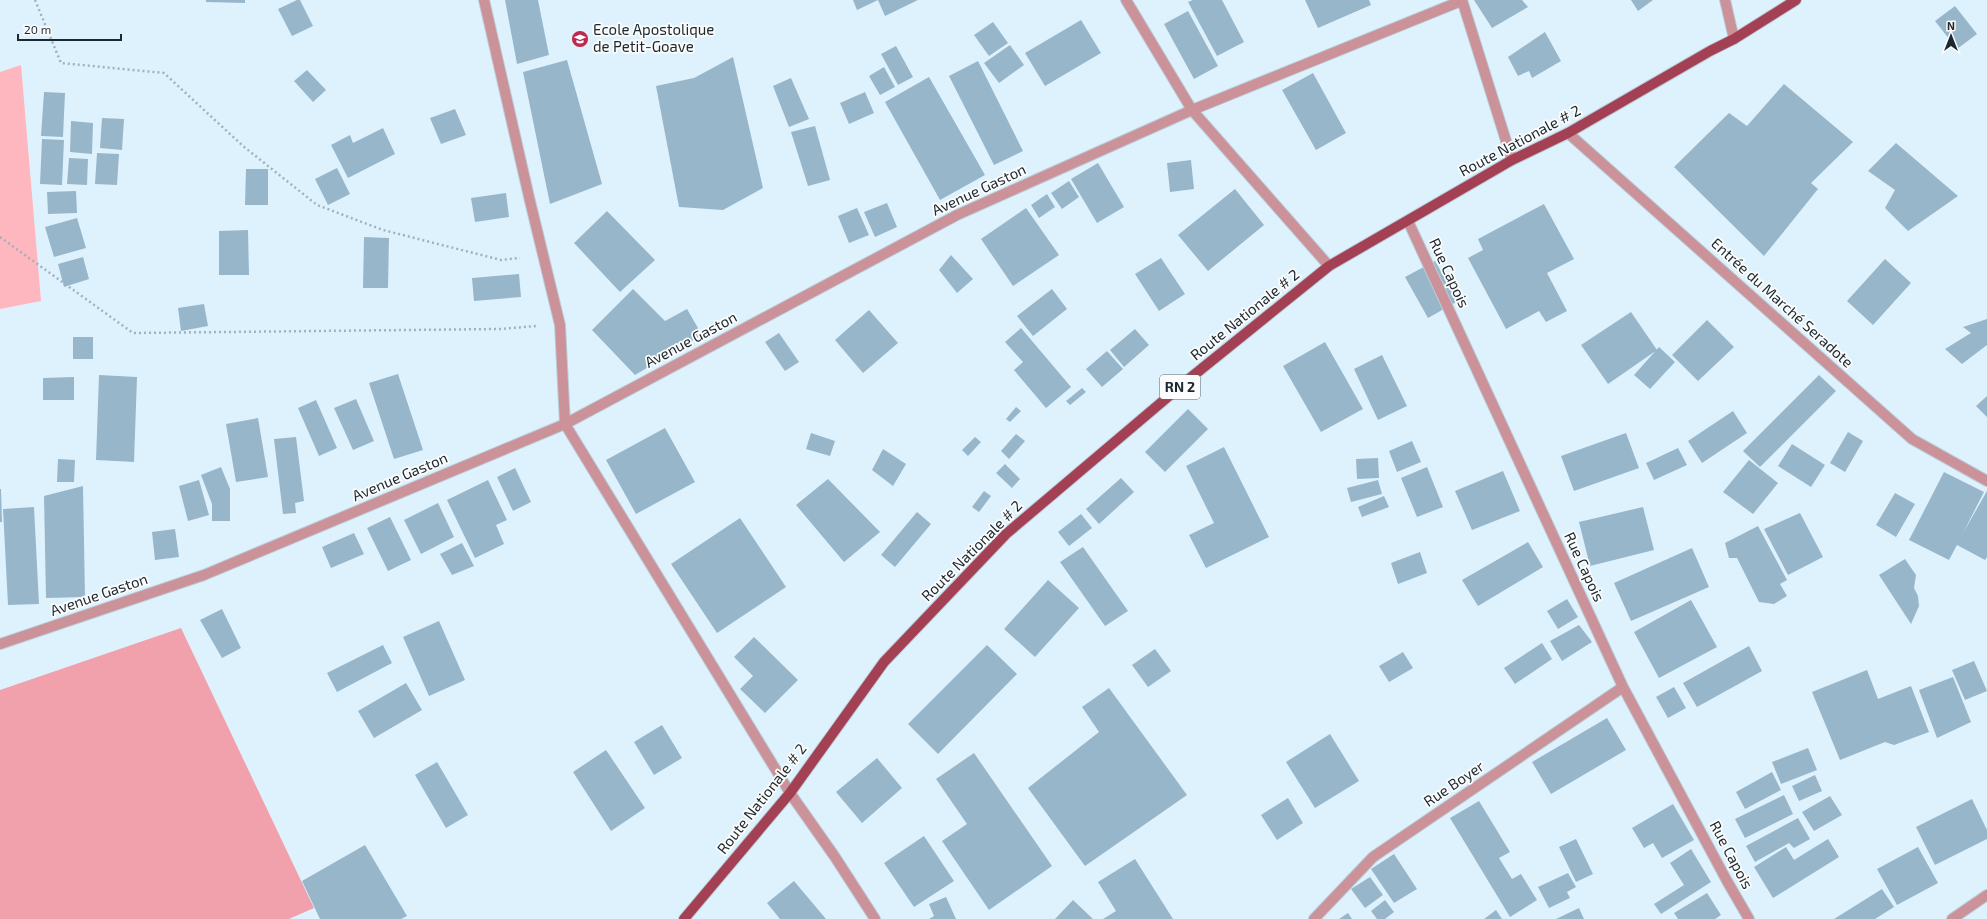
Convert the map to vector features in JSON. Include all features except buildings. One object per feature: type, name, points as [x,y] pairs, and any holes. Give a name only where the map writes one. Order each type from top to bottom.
[{"type":"main road","name":"Route Nationale # 2","points":[[684,919],[790,793],[884,662],[1006,534],[1189,379],[1330,266],[1512,160],[1568,133],[1710,51],[1734,39],[1796,0]]},
{"type":"street","points":[[484,0],[560,325],[565,424],[790,793],[835,857],[875,919]]},
{"type":"street","points":[[1126,0],[1192,110],[1330,266]]},
{"type":"street","points":[[1725,0],[1734,39]]},
{"type":"street","points":[[1461,1],[1512,160]]},
{"type":"street","name":"Avenue Gaston","points":[[0,644],[204,575],[565,424],[957,215],[1192,110],[1461,1]]},
{"type":"street","name":"Entrée du Marché Seradote","points":[[1568,133],[1912,440],[1987,481]]},
{"type":"street","name":"Rue Capois","points":[[1408,221],[1623,687],[1727,881],[1750,919]]},
{"type":"street","name":"Rue Boyer","points":[[1314,919],[1373,857],[1623,687]]},
{"type":"street","points":[[1952,919],[1987,895]]},
{"type":"path","points":[[35,0],[62,63],[164,73],[243,146],[317,205],[383,230],[427,242],[501,260],[522,258]]},
{"type":"path","points":[[0,237],[133,333],[500,329],[560,325]]},
{"type":"shaded area","points":[[21,65],[41,301],[0,309],[0,72]]},
{"type":"shaded area","points":[[181,628],[314,908],[289,919],[0,919],[0,690]]},
{"type":"place","name":"Ecole Apostolique de Petit-Goave","points":[[580,39]]}]
